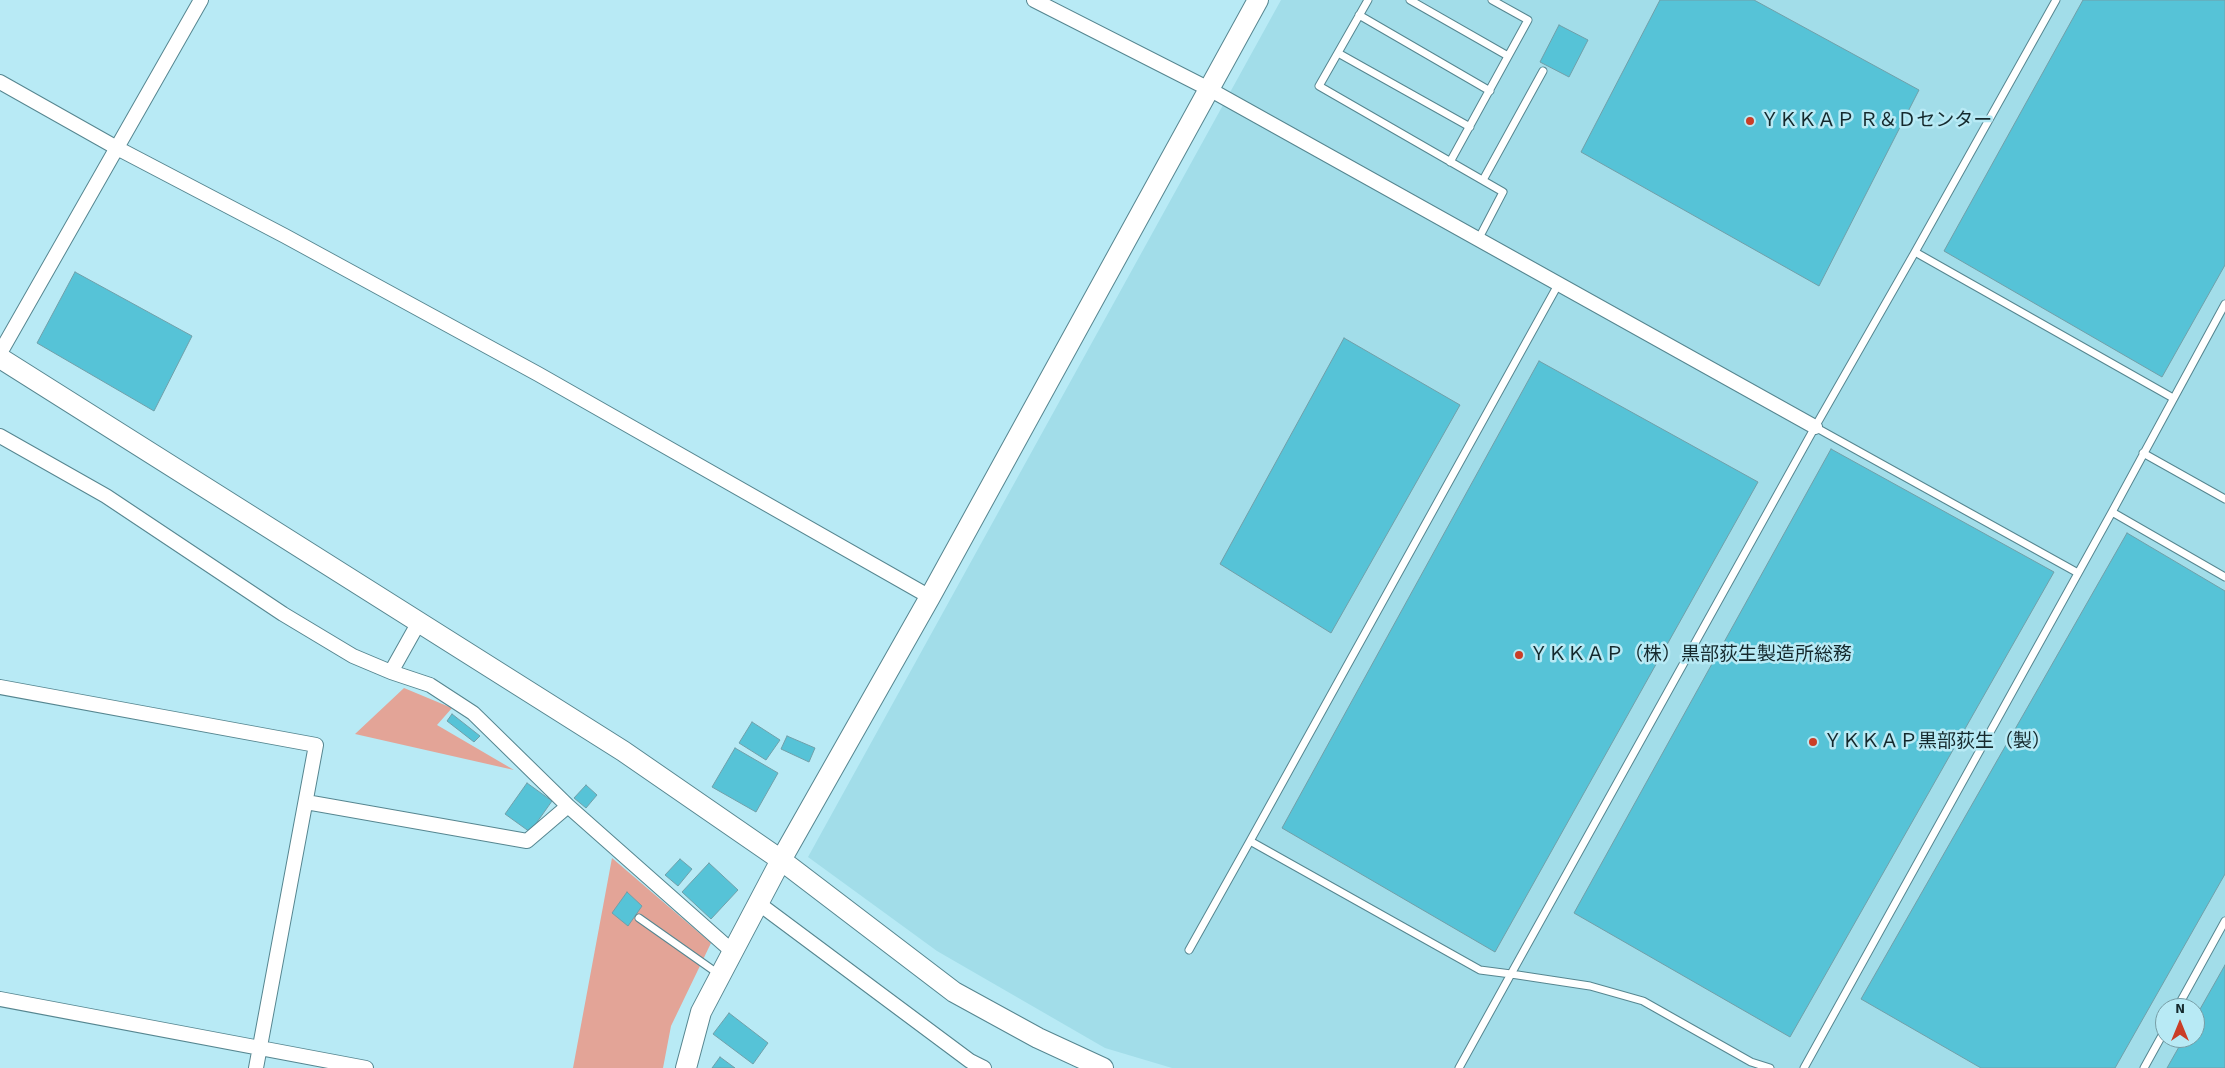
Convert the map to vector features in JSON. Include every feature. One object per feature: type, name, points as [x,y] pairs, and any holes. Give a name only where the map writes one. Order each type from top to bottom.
[{"type":"street","points":[[0,353],[201,0]]},
{"type":"street","points":[[1034,0],[1209,88],[1815,427]]},
{"type":"street","points":[[686,1068],[701,1012],[781,860],[930,597],[1258,0]]},
{"type":"street","points":[[0,82],[117,148],[285,236],[538,374],[930,597]]},
{"type":"street","points":[[0,358],[623,751],[781,860],[954,992],[1023,1030],[1103,1068]]},
{"type":"street","points":[[0,436],[106,496],[283,614],[353,656],[391,672],[430,685],[473,713],[568,806],[733,952]]},
{"type":"street","points":[[391,672],[419,622]]},
{"type":"street","points":[[0,687],[316,745],[256,1068]]},
{"type":"street","points":[[306,802],[527,841],[568,806]]},
{"type":"street","points":[[758,903],[970,1061],[984,1068]]},
{"type":"street","points":[[0,999],[366,1068]]},
{"type":"lane","points":[[1368,0],[1319,86],[1503,192],[1479,238]]},
{"type":"lane","points":[[1410,0],[1508,56]]},
{"type":"lane","points":[[1450,162],[1528,20],[1492,0]]},
{"type":"lane","points":[[1458,1068],[1815,427],[2056,0]]},
{"type":"lane","points":[[1359,15],[1490,91]]},
{"type":"lane","points":[[1338,53],[1470,127]]},
{"type":"lane","points":[[1482,180],[1543,71]]},
{"type":"lane","points":[[1915,252],[2173,398]]},
{"type":"lane","points":[[1190,950],[1559,283]]},
{"type":"lane","points":[[1804,1068],[2225,304]]},
{"type":"lane","points":[[1815,427],[2078,573]]},
{"type":"lane","points":[[2144,453],[2225,499]]},
{"type":"lane","points":[[2112,512],[2225,577]]},
{"type":"lane","points":[[1250,841],[1480,970],[1590,986],[1643,1002],[1751,1062],[1770,1068]]},
{"type":"lane","points":[[639,918],[720,975]]},
{"type":"lane","points":[[2183,998],[2225,922]]},
{"type":"lane","points":[[2144,1068],[2155,1048]]},
{"type":"shaded area","points":[[1281,0],[2225,0],[2225,1068],[1172,1068],[1105,1048],[937,951],[808,857]]},
{"type":"shaded area","points":[[404,688],[452,708],[437,725],[514,770],[355,734]]},
{"type":"shaded area","points":[[612,858],[711,943],[671,1026],[663,1068],[573,1068]]},
{"type":"building","name":"ＹＫＫＡＰ Ｒ＆Ｄセンター","points":[[1660,0],[1754,0],[1919,90],[1819,286],[1581,152]]},
{"type":"building","points":[[2083,0],[2225,0],[2225,265],[2162,377],[1944,251]]},
{"type":"building","points":[[1559,25],[1588,40],[1569,77],[1540,62]]},
{"type":"building","points":[[75,272],[192,336],[154,411],[37,343]]},
{"type":"building","points":[[1344,338],[1460,405],[1331,633],[1220,564]]},
{"type":"building","name":"ＹＫＫＡＰ（株）黒部荻生製造所総務","points":[[1539,361],[1758,482],[1495,952],[1282,828]]},
{"type":"building","name":"ＹＫＫＡＰ黒部荻生（製）","points":[[1831,449],[2054,572],[1790,1037],[1574,913]]},
{"type":"building","points":[[2127,533],[2225,591],[2225,874],[2115,1068],[1981,1068],[1861,999]]},
{"type":"building","points":[[452,714],[480,736],[474,742],[447,721]]},
{"type":"building","points":[[752,722],[780,740],[766,760],[739,743]]},
{"type":"building","points":[[787,736],[815,748],[809,762],[781,749]]},
{"type":"building","points":[[735,748],[778,773],[756,812],[712,787]]},
{"type":"building","points":[[527,783],[552,801],[530,832],[505,814]]},
{"type":"building","points":[[586,785],[597,795],[586,808],[574,798]]},
{"type":"building","points":[[680,859],[692,869],[678,886],[665,875]]},
{"type":"building","points":[[709,863],[738,890],[711,919],[682,892]]},
{"type":"building","points":[[627,892],[642,906],[628,926],[612,913]]},
{"type":"building","points":[[2225,965],[2225,1068],[2167,1068],[2178,1048],[2205,1048],[2205,1000]]},
{"type":"building","points":[[729,1013],[768,1043],[753,1064],[713,1034]]},
{"type":"building","points":[[720,1057],[735,1068],[712,1068]]},
{"type":"place","name":"ＹＫＫＡＰ Ｒ＆Ｄセンター","points":[[1750,121]]},
{"type":"place","name":"ＹＫＫＡＰ（株）黒部荻生製造所総務","points":[[1519,655]]},
{"type":"place","name":"ＹＫＫＡＰ黒部荻生（製）","points":[[1813,742]]}]
